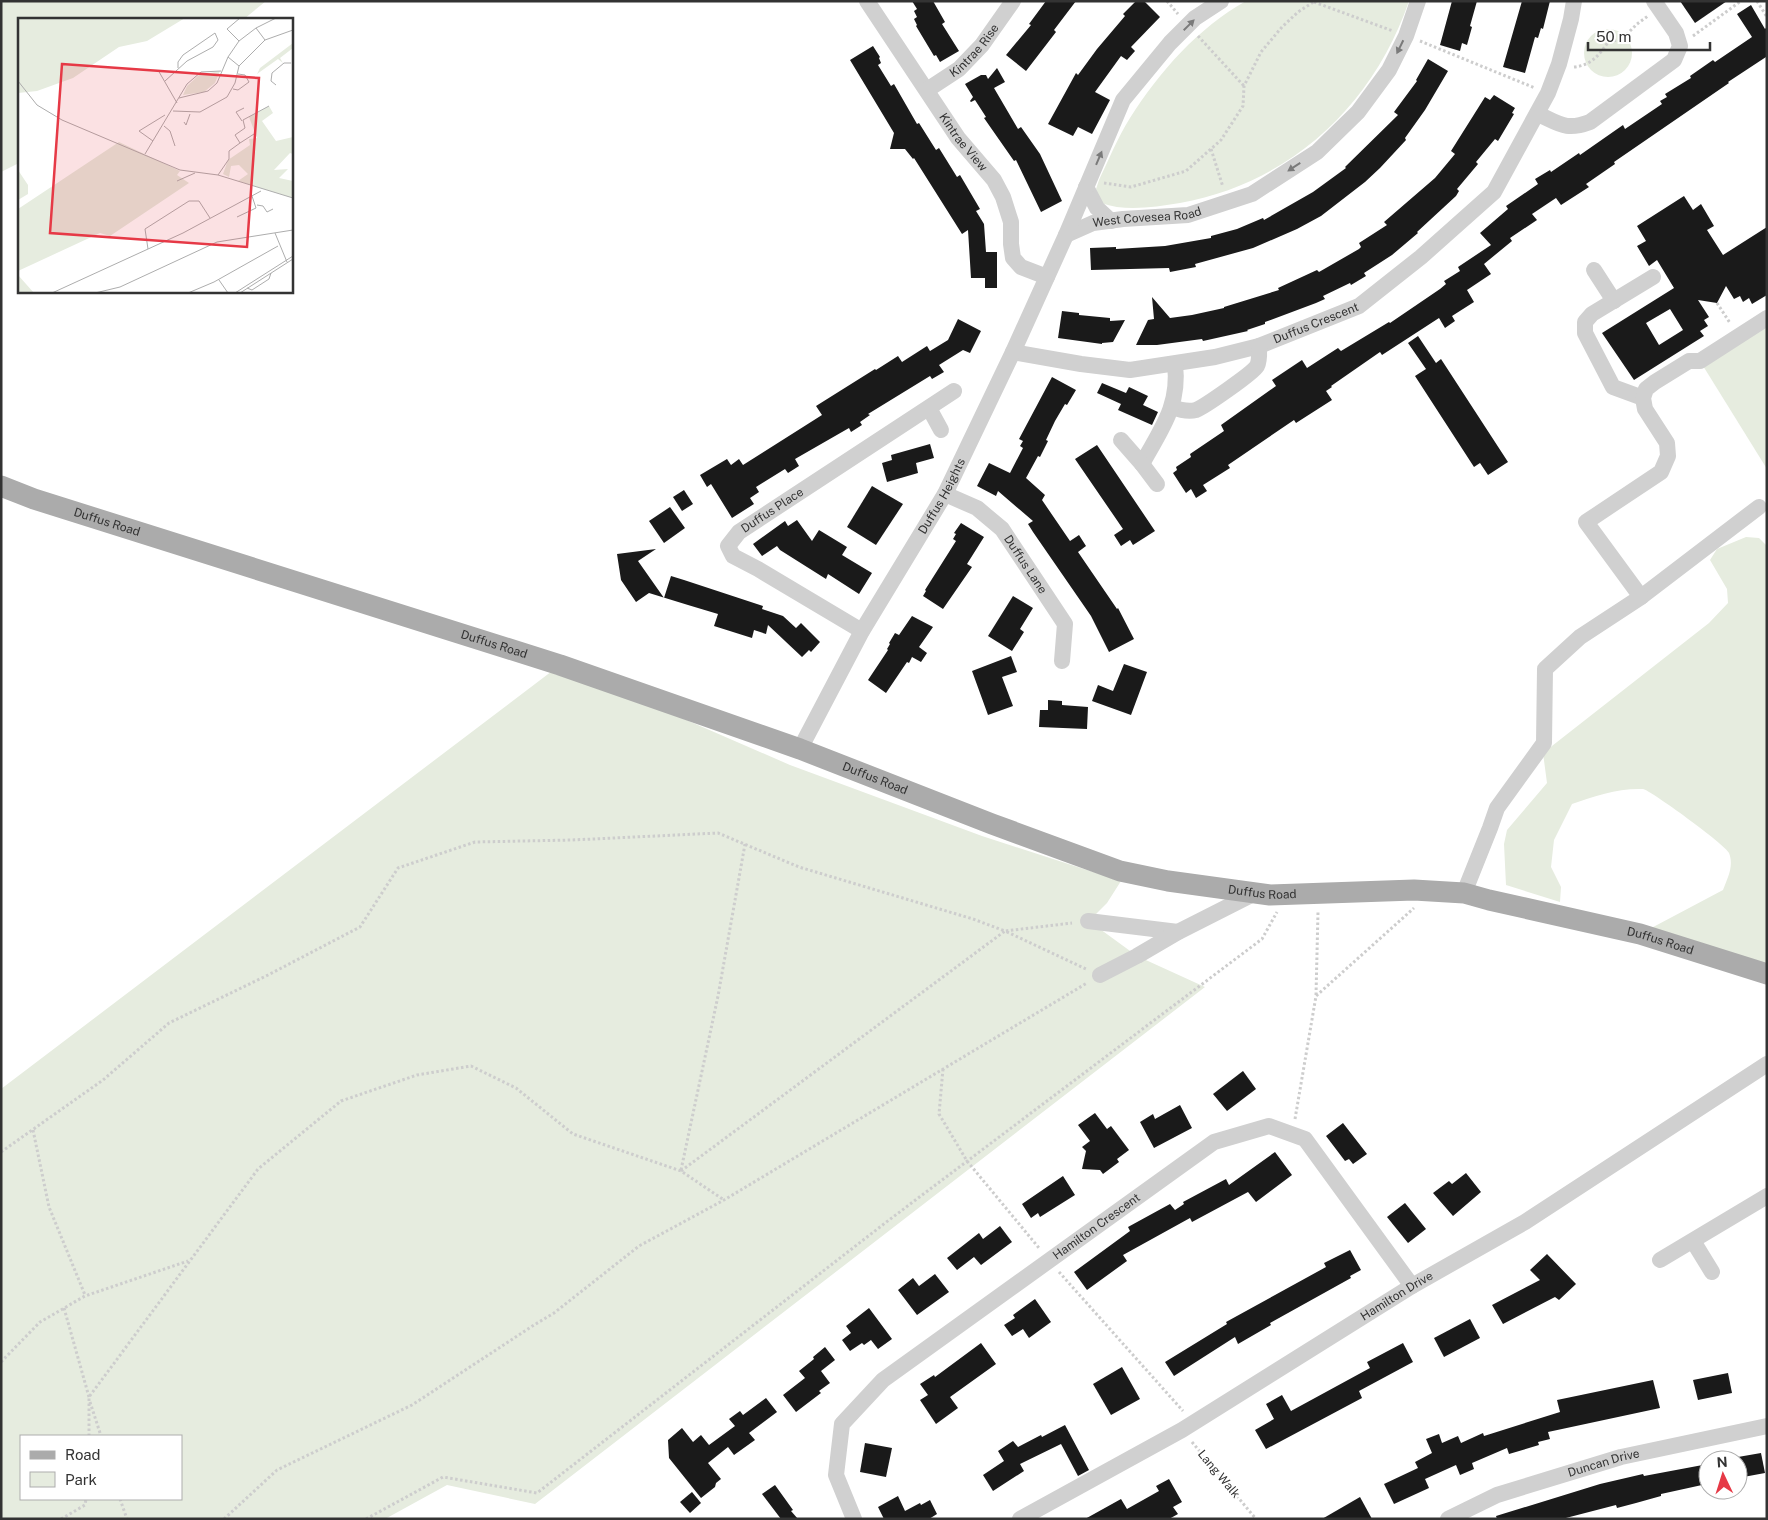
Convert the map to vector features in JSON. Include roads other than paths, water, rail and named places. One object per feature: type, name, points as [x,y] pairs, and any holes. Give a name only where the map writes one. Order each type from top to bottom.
[{"type":"main road","name":"Duffus Road","points":[[1,486],[62,508],[560,665],[800,749],[992,824],[1120,871],[1253,894],[1464,892],[1489,900],[1640,934],[1767,974]]},
{"type":"street","name":"Kintrae View","points":[[867,1],[958,138],[994,180],[1003,197],[1011,222],[1013,258],[1022,267],[1047,277]]},
{"type":"street","name":"Kintrae Rise","points":[[927,90],[959,69],[982,45],[1013,1]]},
{"type":"street","name":"West Covesea Road","points":[[1066,235],[1123,100],[1188,25],[1195,18],[1221,1]]},
{"type":"street","name":"West Covesea Road","points":[[1066,235],[1093,223],[1188,215],[1228,202],[1252,194],[1317,152],[1358,112],[1389,70],[1406,36],[1418,1]]},
{"type":"street","name":"Duffus Crescent","points":[[1013,352],[1081,364],[1130,370],[1175,364],[1215,357],[1259,346],[1358,306],[1421,257],[1494,192],[1548,93],[1559,64],[1572,19],[1574,1]]},
{"type":"street","points":[[1538,114],[1563,126],[1576,127],[1590,122],[1674,60],[1680,46],[1676,33],[1656,5]]},
{"type":"street","points":[[1088,184],[1097,208],[1111,221]]},
{"type":"street","name":"Duffus Heights","points":[[800,749],[862,631],[945,494],[1013,352],[1066,235]]},
{"type":"street","points":[[1594,270],[1614,301]]},
{"type":"street","points":[[1643,398],[1613,387],[1585,333],[1585,322],[1592,314],[1653,277]]},
{"type":"street","points":[[1641,597],[1586,522],[1661,472],[1665,464],[1668,456],[1667,443],[1645,409],[1643,398],[1646,389],[1689,361],[1700,361],[1767,318]]},
{"type":"street","points":[[1172,407],[1183,411],[1196,410],[1237,382],[1257,365],[1259,346]]},
{"type":"street","points":[[1142,464],[1172,407],[1177,381],[1175,364]]},
{"type":"street","name":"Duffus Place","points":[[862,631],[733,556],[728,546],[739,532],[954,391]]},
{"type":"street","points":[[929,408],[942,430]]},
{"type":"street","points":[[1120,440],[1157,484]]},
{"type":"street","name":"Duffus Lane","points":[[945,494],[977,508],[1002,529],[1065,624],[1062,661]]},
{"type":"street","points":[[1464,892],[1497,808],[1544,743],[1545,668],[1580,637],[1641,597],[1759,508]]},
{"type":"street","points":[[1100,975],[1178,932],[1253,894]]},
{"type":"street","points":[[1088,921],[1178,932]]},
{"type":"street","name":"Hamilton Drive","points":[[1020,1519],[1188,1426],[1412,1286],[1525,1222],[1767,1064]]},
{"type":"street","name":"Hamilton Crescent","points":[[854,1519],[836,1475],[842,1424],[883,1380],[1214,1142],[1269,1126],[1305,1139],[1412,1286]]},
{"type":"street","points":[[1660,1260],[1767,1196]]},
{"type":"street","points":[[1693,1241],[1712,1272]]},
{"type":"street","name":"Duncan Drive","points":[[1448,1519],[1497,1494],[1621,1457],[1767,1426]]}]
